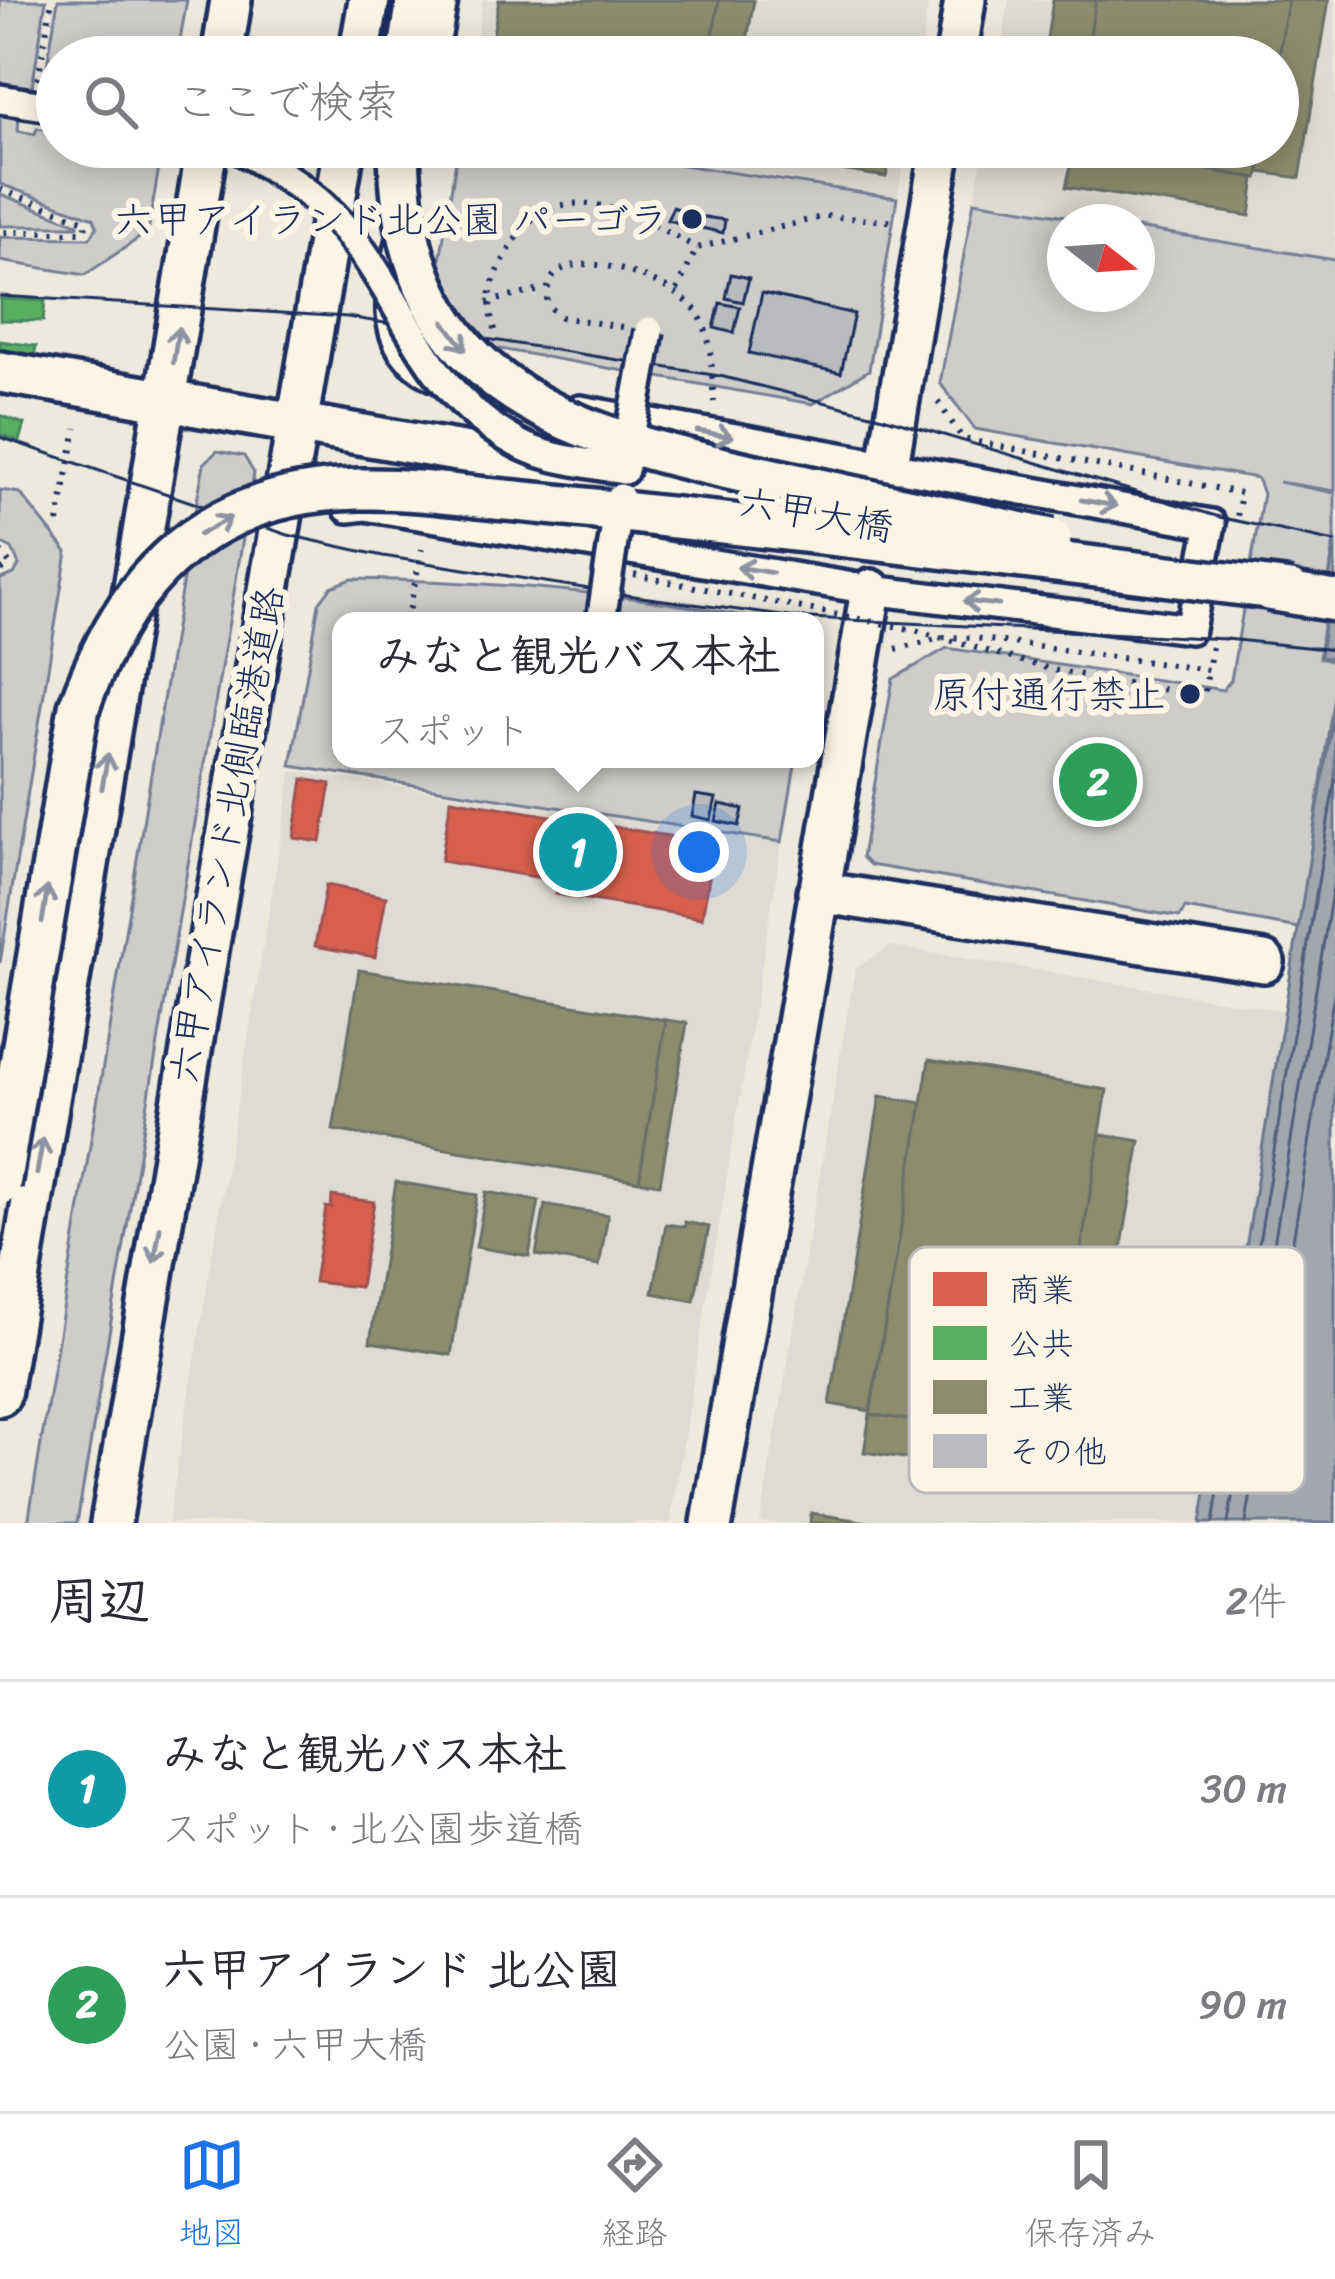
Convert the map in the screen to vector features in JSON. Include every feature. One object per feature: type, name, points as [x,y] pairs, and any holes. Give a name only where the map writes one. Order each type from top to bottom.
[{"type":"street","points":[[225,36],[231,0]]},
{"type":"street","points":[[363,36],[369,0]]},
{"type":"street","points":[[411,36],[417,0]]},
{"type":"street","points":[[437,36],[443,0]]},
{"type":"street","points":[[959,36],[965,0]]},
{"type":"street","points":[[0,99],[36,105]]},
{"type":"street","points":[[0,1396],[204,168]]},
{"type":"street","points":[[270,168],[302,188],[356,241],[427,362],[463,401],[519,444],[624,470]]},
{"type":"street","name":"六甲アイランド北側臨港道路","points":[[111,1523],[340,168]]},
{"type":"street","points":[[401,168],[406,228],[416,265],[447,326],[498,380],[559,419],[594,434],[687,460],[1291,591]]},
{"type":"street","points":[[280,516],[365,506],[871,590],[1190,628],[1211,524],[464,389],[416,367],[399,340],[390,307],[414,168]]},
{"type":"street","points":[[888,465],[938,168]]},
{"type":"street","points":[[602,612],[650,332]]},
{"type":"street","name":"六甲大橋","points":[[0,372],[1335,600]]},
{"type":"street","points":[[0,1185],[79,707],[95,664],[143,583],[199,535],[236,514],[306,493],[345,488],[425,491],[1291,591]]},
{"type":"street","points":[[712,1523],[871,590]]},
{"type":"street","name":"六甲大橋","points":[[1291,591],[1335,600]]},
{"type":"street","points":[[818,892],[1264,962]]},
{"type":"path","points":[[46,36],[52,0]]},
{"type":"path","points":[[0,189],[87,222],[84,232],[0,232]]},
{"type":"path","points":[[500,347],[487,302],[517,236],[536,217],[558,206],[584,202],[630,213],[697,248],[825,216],[900,222]]},
{"type":"path","points":[[676,292],[697,248]]},
{"type":"path","points":[[487,302],[545,289]]},
{"type":"path","points":[[938,402],[963,439],[987,446]]},
{"type":"path","points":[[58,523],[76,428]]},
{"type":"path","points":[[409,612],[422,549]]},
{"type":"path","points":[[0,551],[10,564],[0,571]]},
{"type":"path","points":[[608,570],[823,612]]},
{"type":"path","points":[[824,612],[915,630],[942,638],[1053,670],[1190,694],[1204,696],[1208,670],[975,638],[945,637],[942,638],[892,650]]},
{"type":"shaded area","points":[[0,0],[46,0],[40,36],[36,36],[31,94],[0,88]]},
{"type":"shaded area","points":[[58,0],[187,0],[181,36],[52,36]]},
{"type":"shaded area","points":[[483,0],[929,0],[923,36],[477,36]]},
{"type":"shaded area","points":[[1009,0],[1335,0],[1335,259],[1155,231],[1155,204],[1047,204],[1047,213],[974,201],[980,168],[1299,168],[1299,36],[1003,36]]},
{"type":"shaded area","points":[[0,111],[19,114],[18,131],[36,131],[36,168],[159,168],[148,232],[85,275],[0,261],[0,237],[90,238],[97,227],[94,218],[0,184]]},
{"type":"shaded area","points":[[455,168],[702,168],[897,198],[869,370],[813,404],[477,345],[438,273]]},
{"type":"shaded area","points":[[716,168],[903,168],[898,196]]},
{"type":"shaded area","points":[[0,194],[78,224],[78,226],[0,226]]},
{"type":"shaded area","points":[[974,201],[1047,213],[1047,312],[1155,312],[1155,231],[1335,260],[1335,491],[1279,482],[1335,493],[1335,532],[1319,658],[1335,662],[1335,688],[1299,928],[1185,908],[1180,917],[870,865],[862,857],[893,679],[947,648],[1223,690],[1231,680],[1263,494],[1257,478],[975,429],[940,383]]},
{"type":"shaded area","points":[[217,451],[244,456],[254,473],[77,1523],[28,1523],[189,543],[204,464]]},
{"type":"shaded area","points":[[0,490],[20,493],[67,552],[0,963],[0,579],[14,574],[19,565],[12,549],[0,543]]},
{"type":"shaded area","points":[[352,579],[456,582],[561,590],[719,612],[332,612],[332,768],[794,768],[782,842],[291,766],[319,603],[331,587]]},
{"type":"shaded area","points":[[292,771],[782,842],[670,1523],[168,1523]]},
{"type":"shaded area","points":[[890,946],[1286,1011],[1247,1247],[909,1247],[909,1493],[1206,1493],[1201,1523],[760,1523],[855,969]]},
{"type":"water","points":[[1335,534],[1335,659],[1320,657]]},
{"type":"water","points":[[1335,703],[1335,1523],[1201,1523],[1206,1493],[1305,1493],[1305,1247],[1246,1247]]},
{"type":"building: 商業","points":[[303,779],[331,784],[321,842],[294,838]]},
{"type":"building: 商業","points":[[451,799],[715,844],[702,918],[556,894],[559,881],[441,861]]},
{"type":"building: 商業","points":[[326,885],[386,897],[375,957],[315,946]]},
{"type":"building: 商業","points":[[332,1196],[374,1202],[360,1287],[314,1282],[326,1207],[331,1208]]},
{"type":"building: 公共","points":[[0,299],[45,301],[43,321],[0,320]]},
{"type":"building: 公共","points":[[0,341],[36,346],[28,392],[0,388]]},
{"type":"building: 公共","points":[[0,415],[24,424],[19,441],[0,434]]},
{"type":"building: 工業","points":[[499,0],[719,0],[713,36],[493,36]]},
{"type":"building: 工業","points":[[719,0],[754,0],[748,36],[713,36]]},
{"type":"building: 工業","points":[[1053,0],[1096,0],[1090,36],[1047,36]]},
{"type":"building: 工業","points":[[1096,0],[1288,0],[1282,36],[1090,36]]},
{"type":"building: 工業","points":[[1288,0],[1329,0],[1300,178],[1260,172],[1261,168],[1299,168],[1299,36],[1282,36]]},
{"type":"building: 工業","points":[[861,168],[888,168],[886,177],[860,173]]},
{"type":"building: 工業","points":[[1070,168],[1197,168],[1255,178],[1250,216],[1066,187]]},
{"type":"building: 工業","points":[[1198,168],[1260,168],[1258,178]]},
{"type":"building: 工業","points":[[359,970],[666,1020],[639,1181],[333,1130]]},
{"type":"building: 工業","points":[[666,1020],[687,1023],[660,1184],[639,1181]]},
{"type":"building: 工業","points":[[929,1060],[1107,1090],[1081,1247],[909,1247],[909,1420],[870,1414]]},
{"type":"building: 工業","points":[[880,1096],[922,1103],[870,1411],[830,1404]]},
{"type":"building: 工業","points":[[1100,1134],[1140,1141],[1122,1247],[1081,1247]]},
{"type":"building: 工業","points":[[396,1182],[477,1195],[451,1355],[370,1342]]},
{"type":"building: 工業","points":[[486,1192],[539,1201],[529,1256],[476,1247]]},
{"type":"building: 工業","points":[[545,1205],[608,1215],[599,1266],[536,1255]]},
{"type":"building: 工業","points":[[685,1222],[709,1227],[694,1301],[653,1293],[666,1224],[685,1227]]},
{"type":"building: 工業","points":[[870,1414],[909,1420],[909,1459],[864,1452]]},
{"type":"building: 工業","points":[[811,1513],[874,1523],[810,1523]]},
{"type":"building: その他","name":"六甲アイランド北公園 パーゴラ","points":[[673,207],[725,220],[723,233],[667,220]]},
{"type":"building: その他","points":[[731,274],[749,278],[743,302],[726,298]]},
{"type":"building: その他","points":[[762,293],[854,314],[841,373],[749,353]]},
{"type":"building: その他","points":[[720,303],[740,307],[734,333],[714,328]]},
{"type":"building: その他","points":[[696,795],[716,798],[711,820],[692,816]]},
{"type":"building: その他","points":[[720,804],[743,809],[739,826],[716,821]]},
{"type":"tram line","points":[[0,296],[347,317],[720,376],[883,417],[1223,518],[1335,542]]},
{"type":"tram line","points":[[0,437],[288,535],[383,556],[753,612]]},
{"type":"tram line","points":[[824,619],[1226,639],[1335,650]]},
{"type":"place","name":"六甲アイランド北公園 パーゴラ","points":[[692,219]]},
{"type":"place","name":"原付通行禁止","points":[[1190,694]]},
{"type":"place","name":"六甲アイランド 北公園","points":[[1098,782]]},
{"type":"place","name":"みなと観光バス本社","points":[[578,852]]}]
